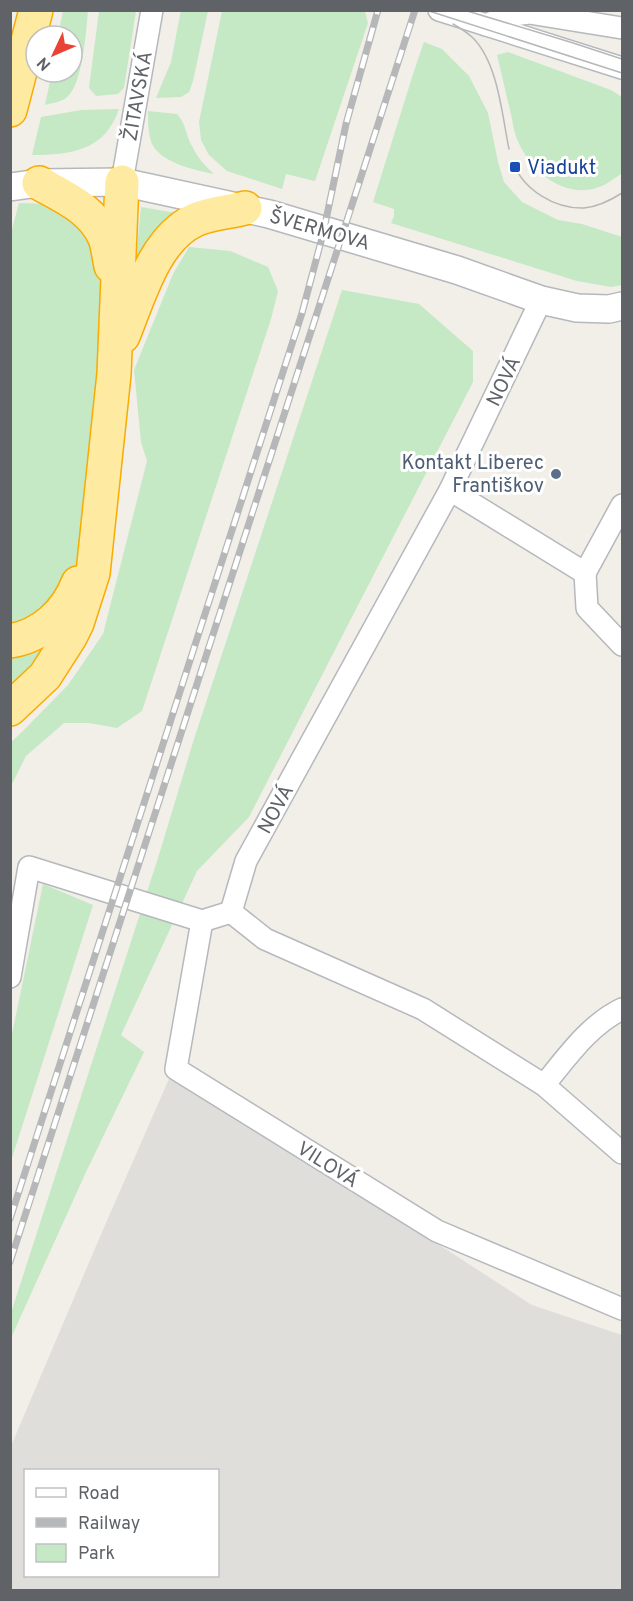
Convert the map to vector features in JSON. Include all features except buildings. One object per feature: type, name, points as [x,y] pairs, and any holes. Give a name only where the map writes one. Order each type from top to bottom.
[{"type":"highway","points":[[10,110],[36,10]]},
{"type":"highway","points":[[10,709],[45,676],[70,637],[78,623],[93,573],[112,399],[122,182]]},
{"type":"highway","points":[[25,185],[77,204],[96,222],[105,238],[112,273],[115,358]]},
{"type":"highway","points":[[115,358],[154,260],[177,230],[196,219],[245,208]]},
{"type":"highway","points":[[10,641],[37,633],[55,619],[73,595],[82,570],[96,546]]},
{"type":"street","name":"ŽITAVSKÁ","points":[[122,182],[152,10]]},
{"type":"street","points":[[439,10],[622,68]]},
{"type":"street","points":[[486,25],[506,16],[529,13],[622,28]]},
{"type":"street","name":"ŠVERMOVA","points":[[25,185],[122,182],[269,214],[458,270],[541,300],[577,308],[609,309],[622,306]]},
{"type":"street","name":"NOVÁ","points":[[231,912],[246,861],[450,490],[541,300]]},
{"type":"street","points":[[450,490],[585,573]]},
{"type":"street","points":[[622,505],[585,573],[587,608],[622,645]]},
{"type":"street","points":[[10,977],[28,867],[202,921],[231,912],[265,939],[423,1009],[544,1085],[622,1153]]},
{"type":"street","name":"VILOVÁ","points":[[202,921],[176,1068],[437,1231],[622,1310]]},
{"type":"street","points":[[544,1085],[582,1039],[612,1014],[622,1009]]},
{"type":"shaded area","points":[[172,1072],[532,1305],[622,1335],[622,1590],[11,1590],[11,1446]]},
{"type":"green space","points":[[181,10],[208,11],[193,81],[189,92],[181,97],[156,98],[171,62]]},
{"type":"green space","points":[[359,10],[365,12],[368,23],[315,181],[286,174],[282,189],[227,171],[209,155],[201,140],[199,122],[222,11]]},
{"type":"green space","points":[[63,11],[88,11],[84,48],[84,24],[60,24]]},
{"type":"green space","points":[[99,11],[136,11],[124,88],[118,94],[96,96],[89,88]]},
{"type":"green space","points":[[424,42],[442,49],[469,76],[488,113],[504,182],[522,202],[558,220],[582,224],[622,237],[622,285],[611,287],[577,281],[391,223],[394,209],[373,202]]},
{"type":"green space","points":[[508,52],[611,90],[622,97],[622,173],[599,187],[574,190],[550,180],[531,163],[516,135],[497,55]]},
{"type":"green space","points":[[49,84],[75,84],[67,97],[45,105]]},
{"type":"green space","points":[[119,109],[105,134],[84,148],[60,154],[32,155],[41,117],[81,110]]},
{"type":"green space","points":[[148,111],[177,114],[183,122],[196,154],[214,174],[179,165],[157,151],[152,144],[148,128]]},
{"type":"green space","points":[[19,203],[51,204],[71,211],[99,256],[102,317],[99,399],[77,562],[66,587],[54,605],[11,627],[11,233]]},
{"type":"green space","points":[[141,207],[182,214],[140,260],[136,258]]},
{"type":"green space","points":[[189,247],[230,251],[268,267],[278,291],[271,319],[142,711],[117,728],[89,723],[64,723],[26,756],[11,786],[11,742],[68,685],[103,634],[147,461],[141,442],[134,370],[173,274]]},
{"type":"green space","points":[[342,290],[419,304],[473,351],[473,382],[249,817],[197,871],[121,1035],[144,1052],[86,1172],[11,1338],[11,1313],[158,858],[194,739]]},
{"type":"green space","points":[[43,646],[54,646],[11,691],[11,657]]},
{"type":"green space","points":[[43,884],[93,905],[11,1161],[11,1039]]},
{"type":"tram line","points":[[426,10],[622,73]]},
{"type":"tram line","points":[[464,10],[622,59]]},
{"type":"tram line","points":[[453,24],[473,38],[488,61],[498,90],[509,149]]},
{"type":"tram line","points":[[513,162],[524,181],[532,189],[541,196],[562,205],[584,208],[604,203],[622,193]]},
{"type":"railway","points":[[10,1219],[302,313],[323,234],[346,124],[378,10]]},
{"type":"railway","points":[[10,1262],[415,10]]},
{"type":"place","name":"Viadukt","points":[[515,167]]},
{"type":"place","name":"Kontakt Liberec Františkov","points":[[556,474]]}]
